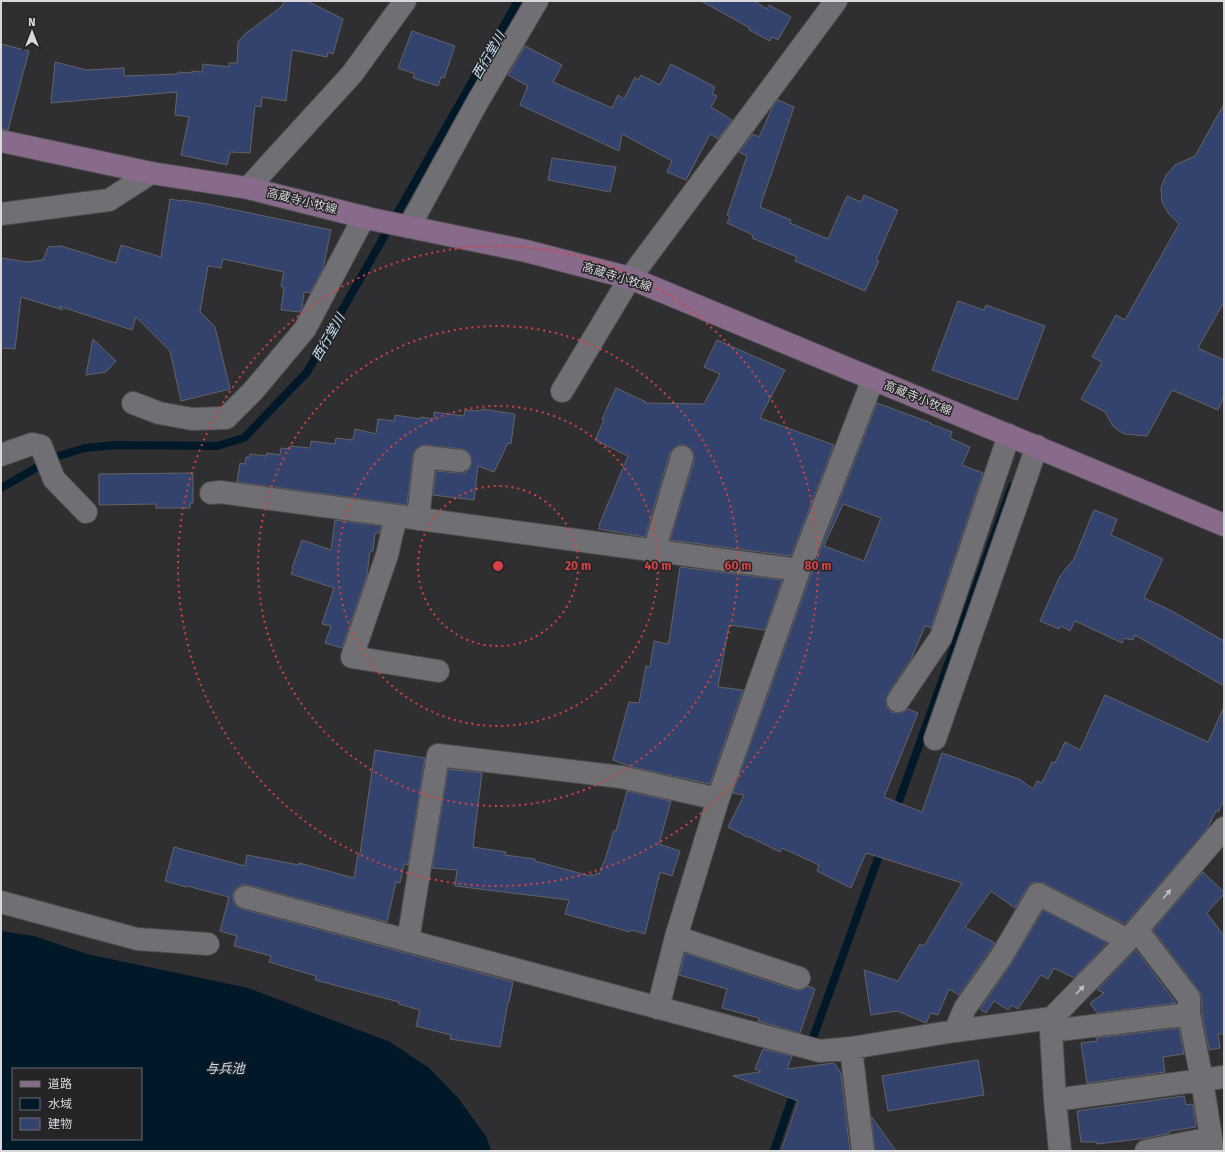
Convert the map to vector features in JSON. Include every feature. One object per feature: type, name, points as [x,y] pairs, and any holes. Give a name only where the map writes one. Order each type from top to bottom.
[{"type":"main road","name":"高蔵寺小牧線","points":[[1,141],[151,173],[248,188],[368,218],[526,251],[630,278],[1224,525]]},
{"type":"street","points":[[248,188],[352,74],[405,1]]},
{"type":"street","points":[[406,226],[537,1]]},
{"type":"street","points":[[562,391],[630,278],[836,1]]},
{"type":"street","points":[[1,214],[109,200],[151,173]]},
{"type":"street","points":[[133,403],[159,413],[192,419],[226,418],[253,392],[305,329],[368,218]]},
{"type":"street","points":[[658,1008],[676,937],[718,799],[799,570],[873,379]]},
{"type":"street","points":[[898,701],[941,636],[1009,435]]},
{"type":"street","points":[[1,455],[32,444],[41,446],[54,479],[86,512]]},
{"type":"street","points":[[935,739],[1037,446]]},
{"type":"street","points":[[438,671],[352,657],[387,554],[407,518],[425,457],[460,461]]},
{"type":"street","points":[[654,551],[682,457]]},
{"type":"street","points":[[211,493],[220,492],[799,570]]},
{"type":"street","points":[[408,941],[438,755],[621,776],[718,799]]},
{"type":"street","points":[[1060,1151],[1054,1100],[1052,1025],[1133,935],[1224,828]]},
{"type":"street","points":[[955,1031],[965,1008],[1001,957],[1038,894],[1133,935],[1189,998],[1189,1014],[1202,1080],[1212,1145],[1146,1151]]},
{"type":"street","points":[[245,897],[820,1051],[851,1048],[955,1031],[1189,1014]]},
{"type":"street","points":[[1,902],[137,939],[208,944]]},
{"type":"street","points":[[676,937],[799,978]]},
{"type":"street","points":[[851,1048],[863,1151]]},
{"type":"street","points":[[1054,1100],[1224,1077]]},
{"type":"water","name":"与兵池","points":[[1,931],[34,936],[87,954],[248,988],[390,1042],[429,1068],[459,1099],[487,1138],[491,1151],[1,1151]]},
{"type":"building","points":[[285,1],[307,1],[343,19],[333,54],[328,52],[327,57],[292,50],[286,101],[262,97],[261,107],[255,106],[250,153],[230,152],[227,165],[181,155],[189,117],[175,115],[177,92],[51,103],[55,62],[86,70],[124,68],[124,76],[178,74],[178,72],[192,73],[192,71],[202,72],[203,64],[229,67],[229,63],[237,63],[238,42],[245,34],[281,7]]},
{"type":"building","points":[[701,1],[754,1],[767,9],[769,5],[791,17],[778,40],[772,37],[770,41],[749,30],[750,28]]},
{"type":"building","points":[[412,31],[455,46],[444,78],[441,77],[438,86],[413,78],[415,74],[398,68]]},
{"type":"building","points":[[1,44],[29,51],[8,130],[1,129]]},
{"type":"building","points":[[525,46],[562,65],[553,82],[612,108],[618,95],[624,99],[635,77],[638,80],[641,75],[660,85],[671,64],[715,87],[712,94],[717,96],[711,107],[732,120],[718,139],[710,134],[686,180],[667,172],[672,161],[622,134],[619,151],[520,105],[528,86],[508,75]]},
{"type":"building","points":[[778,100],[794,107],[760,207],[791,220],[790,223],[828,239],[847,196],[861,202],[864,195],[898,210],[876,260],[879,261],[865,291],[795,261],[797,257],[752,238],[753,235],[727,223],[730,217],[727,215],[747,156],[739,152],[753,134],[759,137],[773,106]]},
{"type":"building","points":[[1224,104],[1224,302],[1198,348],[1224,360],[1224,396],[1218,410],[1172,390],[1147,436],[1125,434],[1113,426],[1105,412],[1081,399],[1102,362],[1092,357],[1116,315],[1125,320],[1179,224],[1169,214],[1162,202],[1161,188],[1166,175],[1175,165],[1195,156]]},
{"type":"building","points":[[552,158],[616,167],[610,192],[548,180]]},
{"type":"building","points":[[170,199],[207,204],[331,230],[323,269],[310,293],[304,292],[300,312],[281,310],[284,287],[281,286],[284,272],[223,259],[221,268],[208,266],[200,312],[215,327],[230,389],[181,401],[170,351],[136,317],[132,330],[59,306],[63,310],[21,297],[15,349],[1,348],[1,258],[27,262],[43,260],[48,247],[61,246],[116,263],[121,245],[161,257]]},
{"type":"building","points":[[958,301],[984,310],[986,305],[1045,326],[1017,400],[932,370]]},
{"type":"building","points":[[93,339],[116,361],[106,372],[86,375]]},
{"type":"building","points":[[717,340],[785,370],[760,418],[834,445],[791,556],[670,540],[694,461],[694,454],[691,449],[685,445],[679,445],[670,453],[645,537],[599,529],[599,525],[628,456],[595,440],[604,420],[602,419],[616,388],[646,402],[645,403],[704,404],[720,374],[704,367]]},
{"type":"building","points":[[877,403],[952,432],[950,438],[970,447],[962,465],[983,473],[931,628],[925,626],[912,657],[888,694],[886,700],[887,707],[891,712],[898,713],[908,709],[918,713],[884,797],[922,812],[942,753],[1019,779],[1033,789],[1037,781],[1042,783],[1052,762],[1055,763],[1065,742],[1080,750],[1105,695],[1208,742],[1224,707],[1224,800],[1218,812],[1216,811],[1207,829],[1125,924],[1043,883],[1031,883],[1015,908],[991,891],[965,927],[995,943],[959,995],[949,989],[938,1015],[931,1013],[926,1023],[897,1011],[871,1015],[864,970],[898,981],[920,944],[924,946],[962,883],[866,853],[851,888],[817,871],[819,865],[782,848],[780,852],[728,827],[744,795],[733,793],[811,574]],"holes":[[[843,504],[881,518],[864,561],[824,546]]]},
{"type":"building","points":[[482,409],[515,414],[511,444],[508,443],[494,472],[478,466],[474,500],[433,495],[436,471],[465,473],[470,468],[472,462],[471,456],[467,451],[462,449],[426,445],[420,446],[415,450],[413,455],[407,505],[237,482],[240,463],[245,464],[246,457],[249,457],[250,454],[266,456],[267,453],[280,455],[281,448],[290,449],[290,446],[310,448],[311,441],[335,444],[336,438],[353,440],[355,429],[376,434],[378,419],[394,421],[395,415],[421,419],[421,417],[434,419],[434,412],[464,416],[465,410],[481,411]]},
{"type":"building","points":[[193,473],[193,503],[190,503],[190,508],[156,508],[156,504],[99,505],[99,474]]},
{"type":"building","points":[[1094,510],[1117,519],[1111,535],[1163,559],[1144,598],[1170,610],[1224,641],[1224,686],[1135,635],[1133,640],[1124,638],[1122,643],[1075,621],[1070,631],[1061,626],[1059,629],[1040,621],[1060,576],[1074,559]]},
{"type":"building","points":[[335,520],[381,526],[379,533],[375,533],[373,551],[370,551],[367,575],[342,648],[325,643],[331,626],[322,624],[334,588],[291,574],[302,540],[331,550]]},
{"type":"building","points":[[680,567],[782,580],[765,630],[729,625],[718,687],[743,690],[710,784],[632,767],[613,760],[629,702],[639,703],[646,666],[650,667],[654,641],[668,644],[668,641],[669,642]]},
{"type":"building","points":[[375,750],[425,758],[408,865],[404,864],[400,883],[396,882],[387,922],[248,885],[241,885],[236,888],[233,894],[233,901],[236,906],[242,909],[513,982],[500,1047],[450,1039],[451,1035],[416,1026],[420,1010],[399,1004],[399,1002],[315,980],[316,976],[269,962],[271,956],[234,946],[237,936],[220,931],[229,897],[165,881],[174,847],[245,866],[247,855],[299,865],[299,863],[354,878],[358,854],[360,854]]},
{"type":"building","points":[[448,769],[482,773],[473,847],[506,852],[505,855],[535,859],[535,861],[590,876],[591,874],[595,876],[596,873],[599,874],[604,863],[614,830],[616,831],[627,791],[671,801],[659,844],[680,851],[672,876],[660,872],[645,934],[631,930],[630,932],[565,914],[569,900],[455,886],[457,870],[432,868]]},
{"type":"building","points":[[1203,872],[1224,892],[1224,894],[1207,913],[1224,936],[1224,1034],[1218,1034],[1220,1048],[1209,1050],[1202,1013],[1202,998],[1199,991],[1153,930]]},
{"type":"building","points":[[1043,910],[1107,943],[1074,978],[1054,968],[1048,979],[1041,975],[1018,1009],[1012,1005],[1008,1010],[994,1001],[986,1013],[980,1009],[1011,964]]},
{"type":"building","points":[[1136,950],[1176,1003],[1097,1013],[1090,1003],[1104,993],[1097,990]]},
{"type":"building","points":[[685,953],[795,990],[802,990],[808,986],[815,989],[800,1033],[758,1021],[759,1018],[722,1008],[727,989],[679,975]]},
{"type":"building","points":[[1179,1028],[1184,1054],[1163,1057],[1165,1072],[1087,1083],[1081,1043],[1097,1041],[1096,1038]]},
{"type":"building","points":[[763,1049],[792,1056],[787,1069],[834,1063],[841,1073],[850,1151],[781,1151],[798,1101],[733,1076],[760,1072],[755,1069]]},
{"type":"building","points":[[978,1060],[984,1095],[888,1111],[882,1076]]},
{"type":"building","points":[[1184,1096],[1186,1105],[1193,1104],[1196,1127],[1170,1131],[1170,1133],[1147,1138],[1097,1144],[1097,1142],[1081,1142],[1077,1111]]},
{"type":"building","points":[[871,1116],[896,1151],[875,1151]]},
{"type":"waterway","name":"西行堂川","points":[[1,488],[55,457],[85,448],[116,445],[217,446],[244,438],[307,372],[518,1]]},
{"type":"waterway","points":[[895,812],[1012,486]]},
{"type":"waterway","points":[[813,1038],[882,847]]},
{"type":"waterway","points":[[774,1151],[795,1089]]}]
